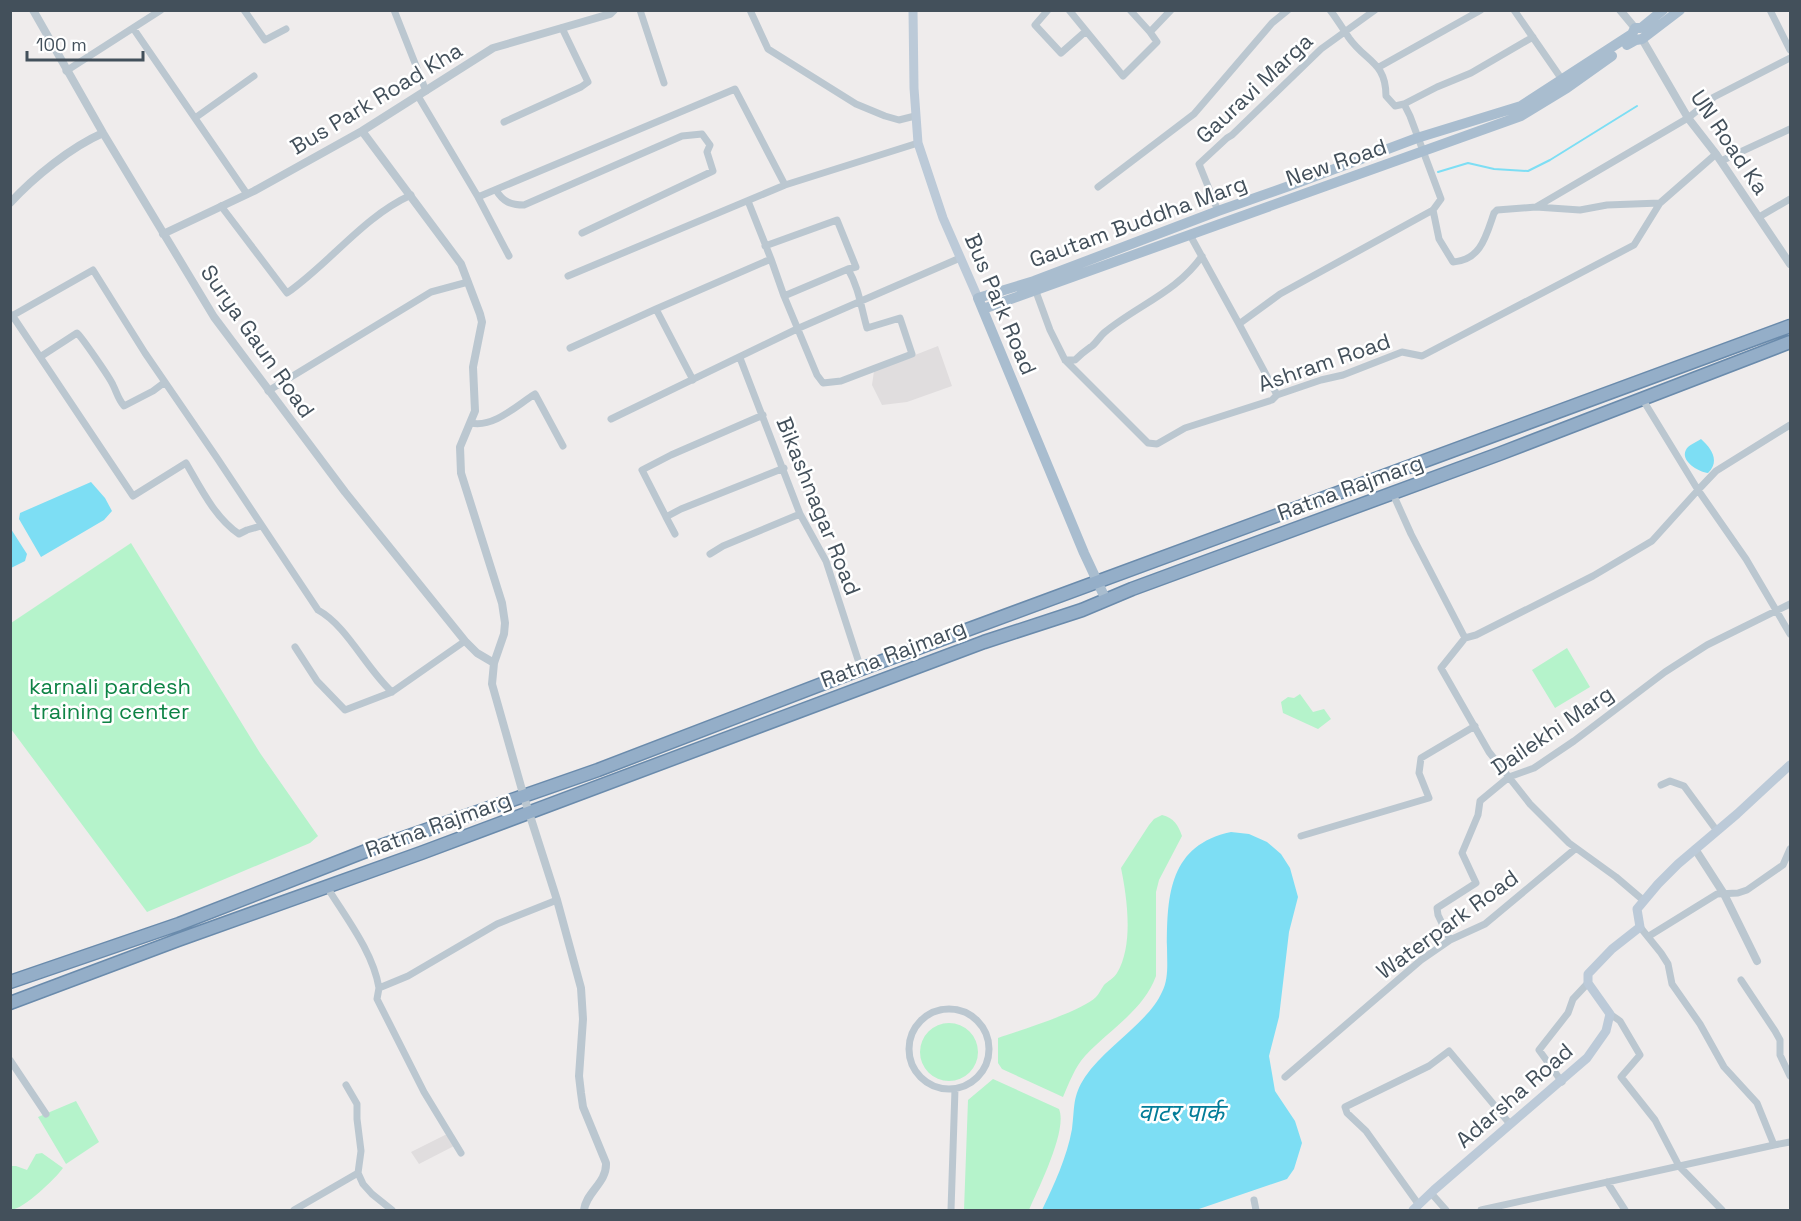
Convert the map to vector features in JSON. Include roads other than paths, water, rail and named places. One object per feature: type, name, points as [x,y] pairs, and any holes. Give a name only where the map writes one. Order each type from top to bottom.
[{"type":"highway","name":"Ratna Rajmarg","points":[[10,982],[179,924],[366,851],[524,797],[861,669],[1791,326]]},
{"type":"highway","name":"Ratna Rajmarg","points":[[10,1003],[529,813],[984,642],[1106,600],[1393,494],[1791,342]]},
{"type":"highway","points":[[808,691],[815,706]]},
{"type":"main road","name":"Bus Park Road","points":[[913,10],[915,116],[918,143],[943,218],[1106,600]]},
{"type":"main road","name":"Gautam Buddha Marg","points":[[981,304],[1034,280],[1417,138],[1521,106],[1565,84],[1638,34],[1663,10]]},
{"type":"main road","points":[[1638,34],[1680,10]]},
{"type":"main road","name":"New Road","points":[[981,304],[1035,289],[1521,116],[1565,84]]},
{"type":"main road","points":[[1610,1014],[1588,983],[1588,974],[1612,949],[1640,927],[1637,909],[1658,884],[1791,765]]},
{"type":"main road","name":"Adarsha Road","points":[[1416,1208],[1587,1058],[1606,1031],[1610,1014]]},
{"type":"street","name":"Surya Gaun Road","points":[[33,10],[66,71],[214,317],[345,492],[465,641],[477,653],[494,663]]},
{"type":"street","points":[[66,71],[133,28],[150,14],[161,10]]},
{"type":"street","points":[[244,10],[265,40],[286,29]]},
{"type":"street","points":[[394,10],[422,93],[509,256]]},
{"type":"street","name":"Bus Park Road Kha","points":[[163,234],[247,194],[362,131],[493,48],[610,14],[614,10]]},
{"type":"street","points":[[640,10],[664,83]]},
{"type":"street","points":[[750,10],[768,49],[856,104],[899,120],[915,116]]},
{"type":"street","points":[[1069,10],[1123,76],[1157,42],[1130,10]]},
{"type":"street","points":[[1150,32],[1171,10]]},
{"type":"street","points":[[1098,187],[1194,114],[1272,23],[1288,10]]},
{"type":"street","points":[[1330,10],[1348,37],[1379,67],[1386,82],[1386,96],[1395,106],[1471,73],[1533,38]]},
{"type":"street","points":[[1345,30],[1375,10]]},
{"type":"street","points":[[1379,67],[1481,10]]},
{"type":"street","points":[[1514,10],[1565,84]]},
{"type":"street","name":"UN Road Ka","points":[[1620,10],[1638,34],[1688,118],[1791,264]]},
{"type":"street","points":[[1770,10],[1791,50]]},
{"type":"street","points":[[1044,12],[1035,25],[1061,54],[1086,31]]},
{"type":"street","points":[[133,28],[247,194]]},
{"type":"street","points":[[504,122],[588,82],[562,28]]},
{"type":"street","name":"Gauravi Marga","points":[[1218,211],[1199,165],[1321,49],[1345,30]]},
{"type":"street","points":[[1536,207],[1688,118],[1714,97],[1791,58]]},
{"type":"street","points":[[195,118],[254,76]]},
{"type":"street","points":[[478,197],[735,89],[785,185]]},
{"type":"street","points":[[1239,324],[1280,294],[1433,210],[1441,199],[1404,104]]},
{"type":"street","name":"Ashram Road","points":[[1035,289],[1050,330],[1065,360],[1148,443],[1157,444],[1185,428],[1272,400],[1277,395],[1343,375],[1402,352],[1422,356],[1634,245],[1660,203],[1718,158],[1791,129]]},
{"type":"street","points":[[362,131],[461,264],[482,322],[473,367],[475,411],[462,438],[459,459],[461,473],[504,613],[504,634],[494,663],[492,684],[524,797],[557,900],[583,1001],[579,1077],[583,1107],[606,1163],[605,1175],[587,1200],[584,1210]]},
{"type":"street","points":[[10,203],[24,188],[51,167],[84,143],[103,133]]},
{"type":"street","points":[[496,190],[501,199],[512,205],[524,205],[682,136],[702,134],[710,145],[707,152],[713,171],[582,233]]},
{"type":"street","points":[[568,276],[785,185],[918,143]]},
{"type":"street","points":[[221,206],[287,292],[369,222],[395,202],[411,195]]},
{"type":"street","points":[[1759,217],[1791,199]]},
{"type":"street","points":[[748,201],[784,296],[817,375],[823,383],[841,381],[912,354],[900,318],[867,327],[856,284],[848,269]]},
{"type":"street","points":[[1433,210],[1439,239],[1453,262],[1461,261],[1476,253],[1485,240],[1497,210],[1536,207],[1580,210],[1607,205],[1660,203]]},
{"type":"street","points":[[765,246],[837,219],[856,267],[784,296]]},
{"type":"street","points":[[1190,235],[1277,395]]},
{"type":"street","points":[[1065,360],[1075,360],[1104,333],[1164,294],[1183,279],[1202,256]]},
{"type":"street","points":[[611,419],[799,328],[960,258]]},
{"type":"street","points":[[570,348],[771,259]]},
{"type":"street","points":[[261,526],[239,534],[233,530],[208,499],[186,463],[133,496],[11,316],[93,270],[318,610],[329,616],[340,628],[376,677],[392,692]]},
{"type":"street","points":[[268,391],[431,292],[468,282]]},
{"type":"street","points":[[656,309],[693,380]]},
{"type":"street","points":[[40,357],[77,333],[108,375],[118,399],[124,406],[165,382]]},
{"type":"street","name":"Bikashnagar Road","points":[[740,358],[800,514],[826,561],[861,669]]},
{"type":"street","points":[[471,423],[493,421],[535,394],[563,446]]},
{"type":"street","points":[[1643,400],[1698,490],[1746,559],[1791,634]]},
{"type":"street","points":[[675,534],[642,470],[671,454],[763,415]]},
{"type":"street","points":[[1643,900],[1616,877],[1575,849],[1530,804],[1489,752],[1441,668],[1465,638],[1476,635],[1593,576],[1652,541],[1716,471],[1791,425]]},
{"type":"street","points":[[666,517],[681,508],[784,468]]},
{"type":"street","points":[[1393,494],[1465,638]]},
{"type":"street","points":[[710,554],[723,546],[800,514]]},
{"type":"street","name":"Dailekhi Marg","points":[[1450,940],[1437,908],[1476,883],[1462,853],[1478,815],[1480,801],[1509,777],[1534,768],[1574,741],[1665,672],[1707,645],[1791,604]]},
{"type":"street","points":[[295,647],[317,681],[345,710],[392,692],[465,641]]},
{"type":"street","points":[[1301,836],[1429,798],[1419,773],[1421,758],[1475,726]]},
{"type":"street","points":[[1661,785],[1670,781],[1684,786],[1717,831]]},
{"type":"street","name":"Waterpark Road","points":[[1285,1077],[1421,960],[1450,940],[1485,924],[1575,849]]},
{"type":"street","points":[[1695,849],[1724,894],[1757,961]]},
{"type":"street","points":[[1649,936],[1717,894],[1747,890],[1783,865],[1791,849]]},
{"type":"street","points":[[327,887],[376,973],[379,988],[377,999],[424,1092],[461,1153]]},
{"type":"street","points":[[379,988],[408,976],[497,924],[557,900]]},
{"type":"street","points":[[1640,927],[1668,964],[1672,984],[1700,1024],[1724,1067],[1757,1103],[1774,1145]]},
{"type":"street","points":[[1741,980],[1775,1030],[1780,1040],[1780,1055],[1791,1076]]},
{"type":"street","points":[[1562,1082],[1539,1050],[1569,1013],[1573,999],[1588,983]]},
{"type":"street","points":[[949,1009],[962,1011],[974,1018],[983,1028],[988,1040],[989,1050],[985,1068],[977,1078],[956,1089],[937,1087],[921,1078],[913,1068],[909,1054],[909,1041],[915,1028],[924,1018],[936,1011],[949,1009]]},
{"type":"street","points":[[1610,1014],[1620,1021],[1640,1055],[1621,1077],[1655,1120],[1679,1166],[1722,1210]]},
{"type":"street","points":[[1416,1208],[1366,1131],[1347,1113],[1345,1107],[1429,1066],[1449,1051],[1510,1124]]},
{"type":"street","points":[[10,1060],[46,1114]]},
{"type":"street","points":[[346,1085],[357,1104],[361,1150],[358,1173],[363,1184],[372,1194],[393,1210]]},
{"type":"street","points":[[951,1210],[956,1089]]},
{"type":"street","points":[[1481,1210],[1791,1142]]},
{"type":"street","points":[[294,1210],[358,1173]]},
{"type":"street","points":[[1606,1182],[1625,1210]]},
{"type":"street","points":[[1431,1193],[1446,1210]]},
{"type":"street","points":[[1254,1200],[1256,1210]]},
{"type":"water","points":[[1701,439],[1713,455],[1714,464],[1708,473],[1694,467],[1685,456],[1688,447]]},
{"type":"water","points":[[91,482],[105,498],[112,511],[104,520],[41,557],[19,519],[20,513]]},
{"type":"water","points":[[11,529],[27,554],[25,561],[11,568]]},
{"type":"water","name":"वाटर पार्क","points":[[1231,832],[1249,834],[1267,842],[1281,854],[1290,868],[1298,897],[1289,932],[1279,1017],[1269,1056],[1275,1091],[1295,1121],[1302,1143],[1294,1169],[1287,1179],[1196,1210],[1042,1210],[1067,1150],[1076,1096],[1081,1084],[1104,1055],[1147,1014],[1156,1003],[1166,982],[1168,908],[1176,875],[1184,860],[1195,848],[1211,838]]},
{"type":"waterway","points":[[1438,172],[1468,163],[1494,169],[1528,171],[1550,160],[1637,106]]},
{"type":"park label","name":"karnali pardesh training center","points":[[110,698]]}]
